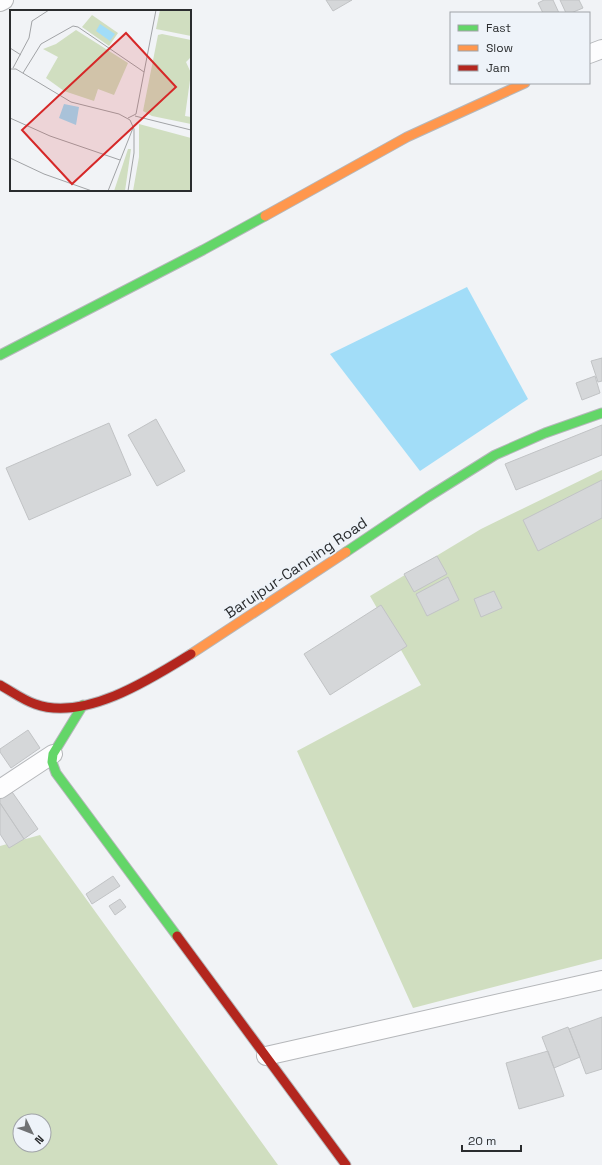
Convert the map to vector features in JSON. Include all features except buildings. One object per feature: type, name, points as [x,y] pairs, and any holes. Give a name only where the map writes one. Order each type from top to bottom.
[{"type":"street","points":[[0,2],[4,0]]},
{"type":"street","points":[[590,54],[602,48]]},
{"type":"street","points":[[0,355],[203,250],[407,138],[523,84]]},
{"type":"street","name":"Baruipur-Canning Road","points":[[0,685],[35,704],[58,709],[83,706],[117,696],[156,676],[259,610],[428,497],[495,455],[545,433],[602,413]]},
{"type":"street","points":[[0,789],[53,754],[83,706]]},
{"type":"street","points":[[53,754],[52,762],[56,773],[346,1165]]},
{"type":"street","points":[[266,1056],[602,980]]},
{"type":"green space","points":[[602,470],[602,959],[413,1008],[297,751],[421,685],[370,596],[481,529]]},
{"type":"green space","points":[[40,835],[278,1165],[0,1165],[0,846]]},
{"type":"water","points":[[467,287],[528,399],[420,471],[330,354]]},
{"type":"traffic: fast","points":[[0,355],[203,250],[265,216]]},
{"type":"traffic: fast","points":[[346,552],[428,497],[495,455],[545,433],[602,413]]},
{"type":"traffic: fast","points":[[83,705],[53,754],[52,762],[56,773],[177,936]]},
{"type":"traffic: slow","points":[[265,216],[407,137],[523,84]]},
{"type":"traffic: slow","points":[[191,654],[346,552]]},
{"type":"traffic: jam","points":[[0,685],[35,704],[54,708],[74,707],[95,703],[137,686],[191,654]]},
{"type":"traffic: jam","points":[[177,936],[346,1165]]}]
